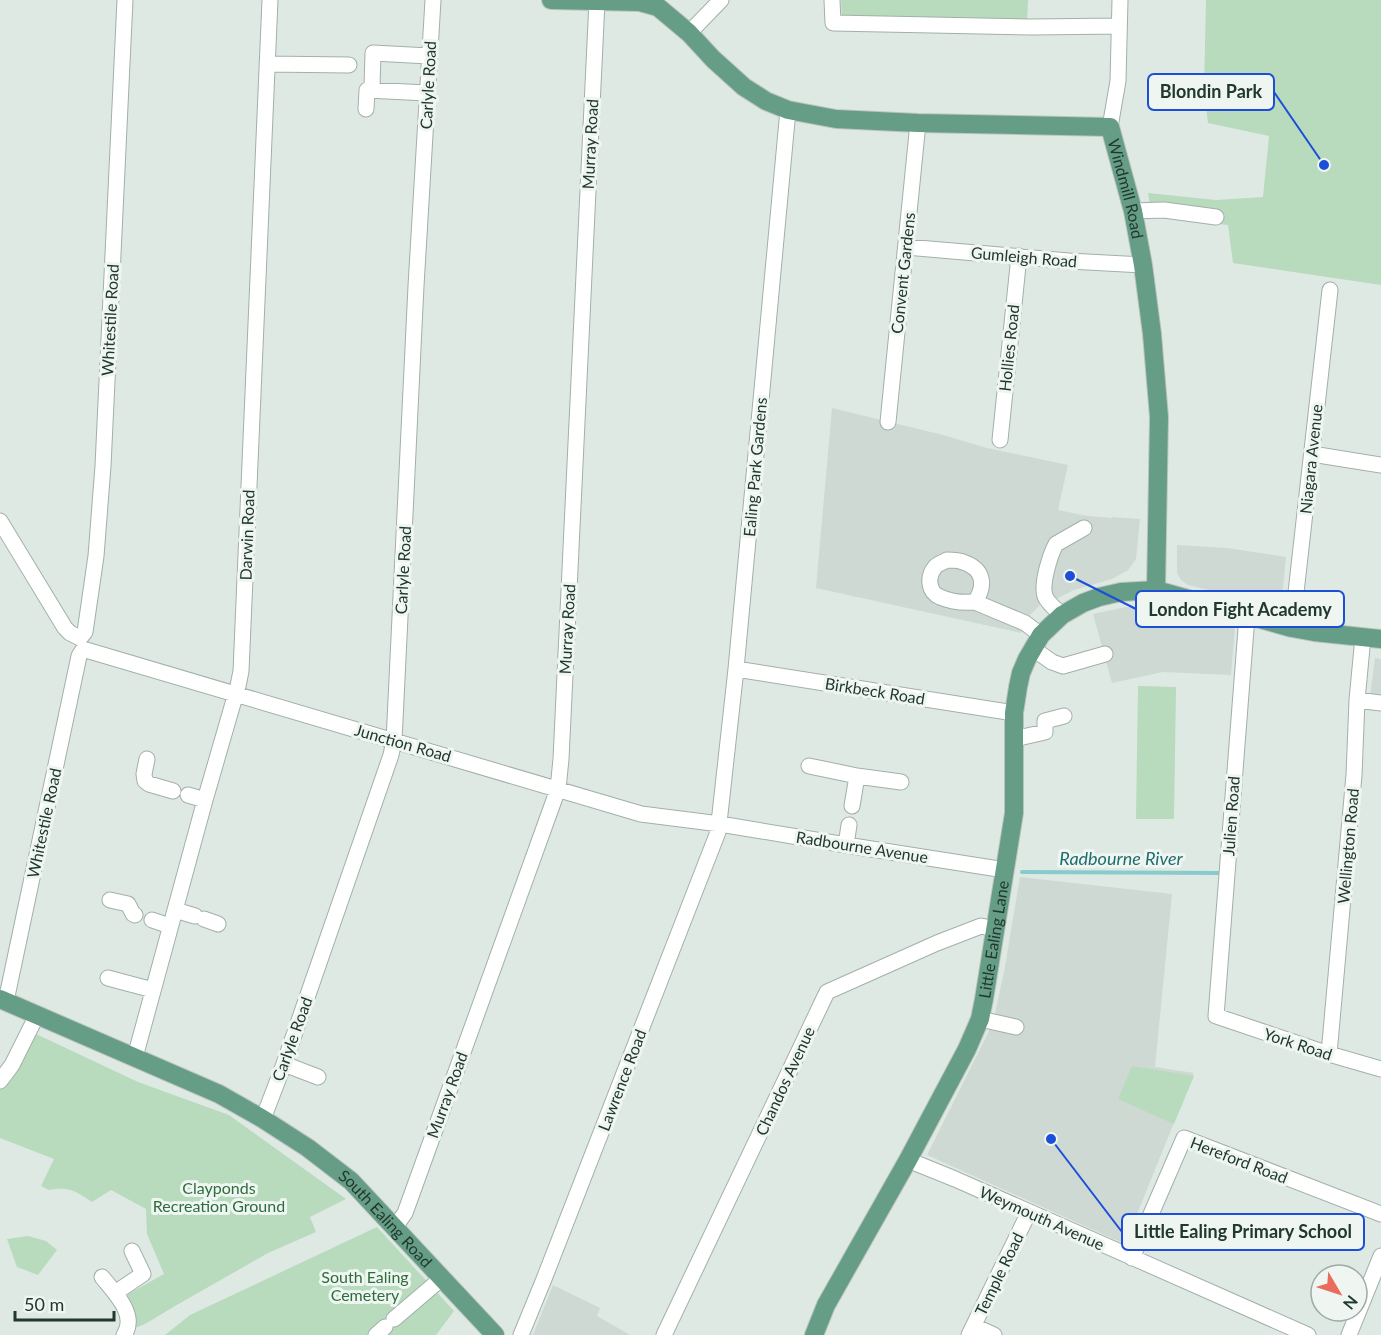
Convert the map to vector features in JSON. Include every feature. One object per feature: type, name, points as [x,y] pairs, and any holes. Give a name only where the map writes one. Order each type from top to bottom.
[{"type":"main road","name":"Windmill Road","points":[[551,0],[640,2],[658,7],[689,33],[744,87],[766,101],[788,110],[836,119],[1110,127],[1133,211],[1152,334],[1159,417],[1156,590]]},
{"type":"main road","name":"Little Ealing Lane","points":[[814,1335],[826,1305],[908,1160],[967,1049],[980,1019],[1014,813],[1014,712],[1021,672],[1036,642],[1062,615],[1083,603],[1121,592],[1156,590],[1292,628],[1372,638]]},
{"type":"main road","name":"South Ealing Road","points":[[3,1000],[219,1094],[308,1148],[351,1181],[495,1335]]},
{"type":"street","name":"Whitestile Road","points":[[3,1000],[79,656],[84,644],[96,556],[102,477],[125,0]]},
{"type":"street","name":"Darwin Road","points":[[135,1057],[241,671],[270,0]]},
{"type":"street","name":"Carlyle Road","points":[[263,1119],[388,766],[394,741],[416,286],[433,0]]},
{"type":"street","points":[[689,33],[721,0]]},
{"type":"street","points":[[832,0],[833,23],[1032,27],[1119,26]]},
{"type":"street","points":[[1110,127],[1118,81],[1120,0]]},
{"type":"street","name":"Murray Road","points":[[395,1227],[405,1213],[558,789],[597,2]]},
{"type":"street","points":[[372,87],[373,53],[429,56]]},
{"type":"street","points":[[267,64],[349,65]]},
{"type":"street","points":[[366,110],[367,90],[427,93]]},
{"type":"street","name":"Ealing Park Gardens","points":[[720,824],[788,110]]},
{"type":"street","name":"Convent Gardens","points":[[888,422],[918,123]]},
{"type":"street","points":[[1133,211],[1164,210],[1216,217]]},
{"type":"street","name":"Gumleigh Road","points":[[906,247],[1143,265]]},
{"type":"street","name":"Hollies Road","points":[[1000,440],[1019,256]]},
{"type":"street","name":"Niagara Avenue","points":[[1292,628],[1330,290]]},
{"type":"street","points":[[1312,454],[1381,465]]},
{"type":"street","points":[[0,521],[60,621],[84,644]]},
{"type":"street","points":[[1062,615],[1047,600],[1044,589],[1046,574],[1056,544],[1084,528]]},
{"type":"street","points":[[975,602],[1025,623],[1052,662],[1063,666],[1106,654]]},
{"type":"street","name":"Julien Road","points":[[1216,1016],[1247,616]]},
{"type":"street","name":"Wellington Road","points":[[1329,1054],[1354,775],[1357,700],[1372,638]]},
{"type":"street","name":"Junction Road","points":[[84,644],[236,695],[641,814],[720,824]]},
{"type":"street","name":"Birkbeck Road","points":[[736,669],[1014,712]]},
{"type":"street","points":[[1357,700],[1381,703]]},
{"type":"street","points":[[1014,738],[1045,732],[1045,721],[1064,716]]},
{"type":"street","points":[[147,759],[144,774],[145,781],[149,784],[205,800]]},
{"type":"street","points":[[809,766],[901,782]]},
{"type":"street","points":[[852,806],[857,776]]},
{"type":"street","name":"Radbourne Avenue","points":[[720,824],[1005,870]]},
{"type":"street","name":"Lawrence Road","points":[[521,1335],[720,824]]},
{"type":"street","points":[[846,845],[849,825]]},
{"type":"street","points":[[110,900],[128,904],[135,915]]},
{"type":"street","points":[[175,910],[206,920]]},
{"type":"street","points":[[152,920],[171,926]]},
{"type":"street","name":"Chandos Avenue","points":[[664,1335],[827,992],[981,926],[995,928]]},
{"type":"street","points":[[108,978],[153,990]]},
{"type":"street","points":[[0,1081],[12,1065],[37,1015]]},
{"type":"street","name":"York Road","points":[[1216,1016],[1381,1069]]},
{"type":"street","points":[[980,1019],[1017,1027]]},
{"type":"street","points":[[284,1064],[318,1077]]},
{"type":"street","name":"Hereford Road","points":[[1132,1258],[1184,1138],[1381,1214]]},
{"type":"street","name":"Weymouth Avenue","points":[[908,1160],[1308,1335]]},
{"type":"street","name":"Temple Road","points":[[971,1330],[1029,1212]]},
{"type":"street","points":[[115,1293],[143,1274],[132,1251]]},
{"type":"street","points":[[1349,1335],[1381,1256]]},
{"type":"street","points":[[102,1277],[123,1303],[129,1322],[124,1335]]},
{"type":"street","points":[[385,1327],[442,1278]]},
{"type":"street","points":[[971,1330],[994,1335]]},
{"type":"shaded area","points":[[832,408],[987,448],[1068,465],[1058,510],[1087,516],[1140,519],[1136,559],[1128,570],[1112,579],[1074,590],[1041,604],[1028,617],[1021,633],[816,588]]},
{"type":"shaded area","points":[[1177,545],[1227,548],[1286,557],[1281,608],[1188,585],[1177,573]]},
{"type":"shaded area","points":[[1126,607],[1156,610],[1235,627],[1231,675],[1163,672],[1112,683],[1093,614]]},
{"type":"shaded area","points":[[1375,658],[1381,659],[1381,706],[1369,704]]},
{"type":"shaded area","points":[[1020,877],[1172,894],[1155,1067],[1194,1073],[1125,1244],[927,1155],[993,1023]]},
{"type":"shaded area","points":[[553,1285],[600,1308],[597,1316],[630,1335],[533,1335]]},
{"type":"green space","points":[[841,0],[1028,0],[1027,23],[842,20]]},
{"type":"green space","points":[[1206,0],[1381,0],[1381,285],[1233,263],[1228,225],[1152,217],[1148,193],[1216,200],[1263,197],[1269,136],[1208,123],[1204,90]]},
{"type":"green space","points":[[1138,686],[1176,687],[1174,819],[1136,819]]},
{"type":"green space","name":"Clayponds Recreation Ground","points":[[34,1033],[138,1082],[229,1115],[346,1199],[310,1217],[316,1232],[268,1253],[135,1328],[123,1297],[164,1274],[147,1234],[146,1209],[111,1190],[92,1202],[72,1190],[49,1190],[41,1186],[54,1159],[0,1138],[0,1090],[10,1082]]},
{"type":"green space","points":[[1132,1066],[1194,1076],[1174,1124],[1118,1099]]},
{"type":"green space","name":"South Ealing Cemetery","points":[[377,1227],[454,1311],[436,1335],[165,1335],[190,1315]]},
{"type":"green space","points":[[28,1236],[46,1241],[57,1250],[38,1275],[17,1267],[7,1239]]},
{"type":"waterway","name":"Radbourne River","points":[[1022,872],[1221,873]]},
{"type":"place","name":"Blondin Park","points":[[1324,165]]},
{"type":"place","name":"London Fight Academy","points":[[1070,576]]},
{"type":"place","name":"Little Ealing Primary School","points":[[1051,1139]]}]
